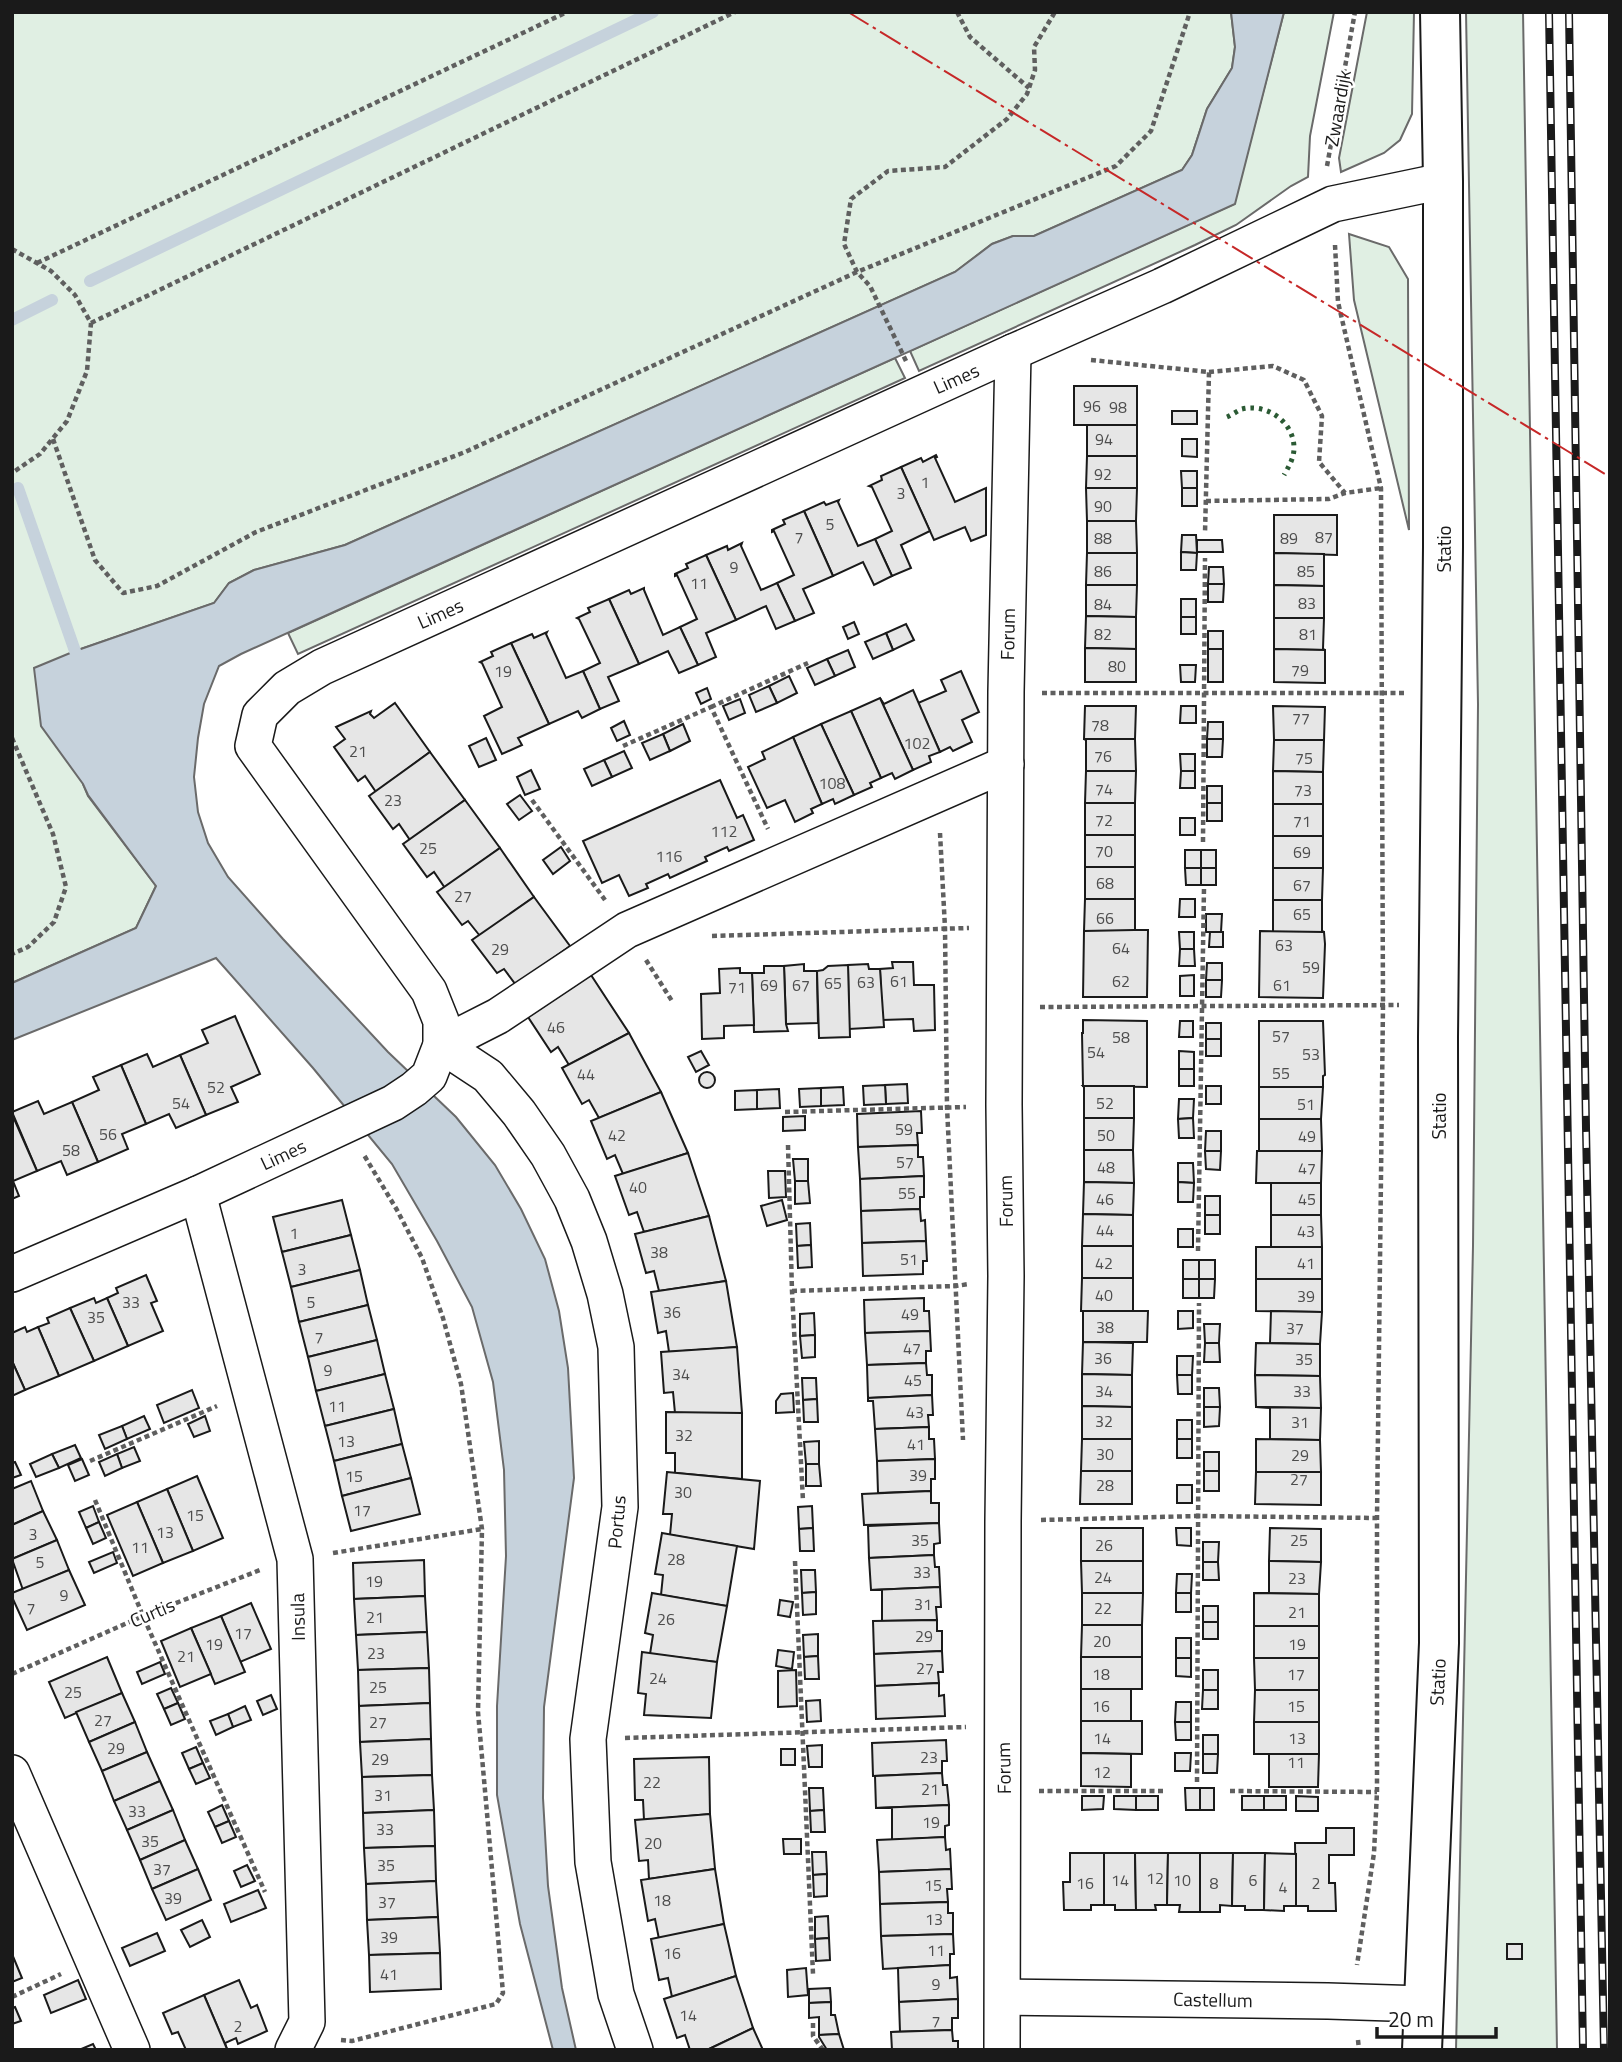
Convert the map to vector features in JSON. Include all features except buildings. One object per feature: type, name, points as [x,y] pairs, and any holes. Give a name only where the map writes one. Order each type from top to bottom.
[{"type":"street","points":[[1440,12],[1443,181]]},
{"type":"street","name":"Limes","points":[[12,1274],[198,1194],[393,1103],[414,1089],[435,1060],[441,1021],[429,992],[253,746],[260,715],[287,688],[322,667],[1162,286],[1333,204],[1443,181]]},
{"type":"street","name":"Statio","points":[[1422,2050],[1439,1643],[1443,181]]},
{"type":"street","name":"Forum","points":[[1002,2050],[1006,692],[1013,352]]},
{"type":"street","points":[[435,1060],[627,930],[1006,764]]},
{"type":"street","name":"Portus","points":[[435,1060],[488,1076],[519,1113],[548,1155],[589,1241],[605,1294],[616,1347],[620,1507],[588,1739],[593,1862],[616,1994],[635,2050]]},
{"type":"street","name":"Insula","points":[[198,1194],[295,1559],[307,2022],[297,2042]]},
{"type":"street","points":[[12,1773],[132,2050]]},
{"type":"street","name":"Castellum","points":[[1003,1997],[1423,2004]]},
{"type":"path","points":[[37,263],[567,12]]},
{"type":"path","points":[[91,323],[735,12]]},
{"type":"path","points":[[957,12],[970,37],[1029,88]]},
{"type":"path","points":[[904,356],[870,286],[857,272],[844,244],[851,199],[888,171],[945,167],[1007,119],[1027,94],[1035,70],[1034,47],[1055,12]]},
{"type":"path","points":[[53,439],[95,560],[123,593],[157,586],[256,533],[465,452],[857,272],[1116,166],[1151,131],[1190,12]]},
{"type":"path","name":"Zwaardijk","points":[[1333,204],[1327,166],[1355,12]]},
{"type":"path","points":[[1333,204],[1338,302],[1381,488],[1383,1005],[1377,1792],[1374,1853],[1352,2001],[1359,2050]]},
{"type":"path","points":[[12,249],[51,271],[75,295],[91,323],[87,371],[67,421],[40,454],[13,474]]},
{"type":"path","points":[[1078,359],[1209,372],[1273,366],[1304,380],[1322,416],[1320,462],[1345,493]]},
{"type":"path","points":[[1205,533],[1209,372]]},
{"type":"path","points":[[1206,501],[1329,499],[1345,493],[1381,488]]},
{"type":"path","points":[[1203,842],[1205,558]]},
{"type":"path","points":[[623,746],[808,663]]},
{"type":"path","points":[[1006,692],[1382,692],[1443,695]]},
{"type":"path","points":[[711,707],[783,862]]},
{"type":"path","points":[[12,738],[53,834],[65,887],[54,922],[28,947],[12,954]]},
{"type":"path","points":[[937,794],[945,928],[947,1107],[963,1451]]},
{"type":"path","points":[[532,800],[627,930],[673,1001]]},
{"type":"path","points":[[1198,1251],[1204,888]]},
{"type":"path","points":[[700,937],[1005,928]]},
{"type":"path","points":[[1004,1007],[1439,1005]]},
{"type":"path","points":[[785,1112],[1004,1105]]},
{"type":"path","points":[[297,2042],[352,2041],[496,2004],[503,1993],[478,1712],[482,1530],[461,1384],[443,1318],[422,1258],[397,1210],[345,1125]]},
{"type":"path","points":[[788,1145],[792,1291],[803,1502]]},
{"type":"path","points":[[792,1291],[956,1286],[1006,1276]]},
{"type":"path","points":[[1197,1782],[1199,1303]]},
{"type":"path","points":[[90,1461],[250,1392]]},
{"type":"path","points":[[95,1500],[143,1616],[267,1896]]},
{"type":"path","points":[[1003,1521],[1198,1516],[1377,1518]]},
{"type":"path","name":"Curtis","points":[[12,1674],[245,1574],[295,1559],[482,1530]]},
{"type":"path","points":[[795,1561],[813,1973]]},
{"type":"path","points":[[588,1739],[1002,1726]]},
{"type":"path","points":[[1003,1791],[1166,1791]]},
{"type":"path","points":[[1230,1791],[1377,1792]]},
{"type":"path","points":[[12,1997],[93,1959]]},
{"type":"path","points":[[813,2023],[813,2035],[823,2050]]},
{"type":"green space","points":[[12,12],[1231,12],[1235,47],[1232,68],[1207,109],[1192,155],[1182,170],[1034,236],[1013,236],[992,244],[955,272],[345,545],[254,570],[229,583],[214,603],[75,651],[83,784],[88,796],[156,886],[136,928],[12,983]]},
{"type":"green space","points":[[1284,12],[1334,12],[1310,136],[1308,177],[1236,225],[919,371],[910,351],[1234,204]]},
{"type":"green space","points":[[1367,12],[1414,12],[1412,114],[1400,140],[1384,153],[1341,172],[1339,158]]},
{"type":"green space","points":[[1466,12],[1523,12],[1557,2050],[1456,2050],[1473,1246],[1478,704]]},
{"type":"green space","points":[[1349,234],[1389,247],[1408,279],[1409,530],[1354,300]]},
{"type":"green space","points":[[895,358],[905,378],[298,654],[288,633]]},
{"type":"shaded area","points":[[1231,12],[1284,12],[1235,204],[241,654],[219,666],[204,704],[194,777],[198,812],[208,843],[228,877],[283,939],[388,1052],[456,1117],[495,1165],[521,1209],[545,1259],[559,1311],[568,1368],[574,1478],[544,1707],[543,1798],[548,1886],[562,1988],[576,2050],[553,2050],[520,1924],[497,1795],[497,1706],[506,1556],[504,1470],[493,1382],[472,1307],[392,1164],[313,1068],[216,958],[12,1040],[12,983],[136,928],[156,886],[88,795],[41,726],[34,668],[214,603],[229,583],[254,570],[345,545],[955,272],[992,244],[1013,236],[1034,236],[1182,170],[1192,155],[1207,109],[1232,68],[1235,47]]},
{"type":"waterway","points":[[90,281],[653,12]]},
{"type":"waterway","points":[[12,320],[52,300]]},
{"type":"waterway","points":[[18,488],[75,651]]},
{"type":"railway","points":[[1549,12],[1583,2050]]},
{"type":"railway","points":[[1569,12],[1586,1128],[1604,2050]]},
{"type":"hedge","points":[[1227,417],[1242,409],[1261,409],[1277,416],[1284,423],[1293,439],[1294,448],[1284,475]]},
{"type":"power","points":[[848,12],[1610,477]]}]
